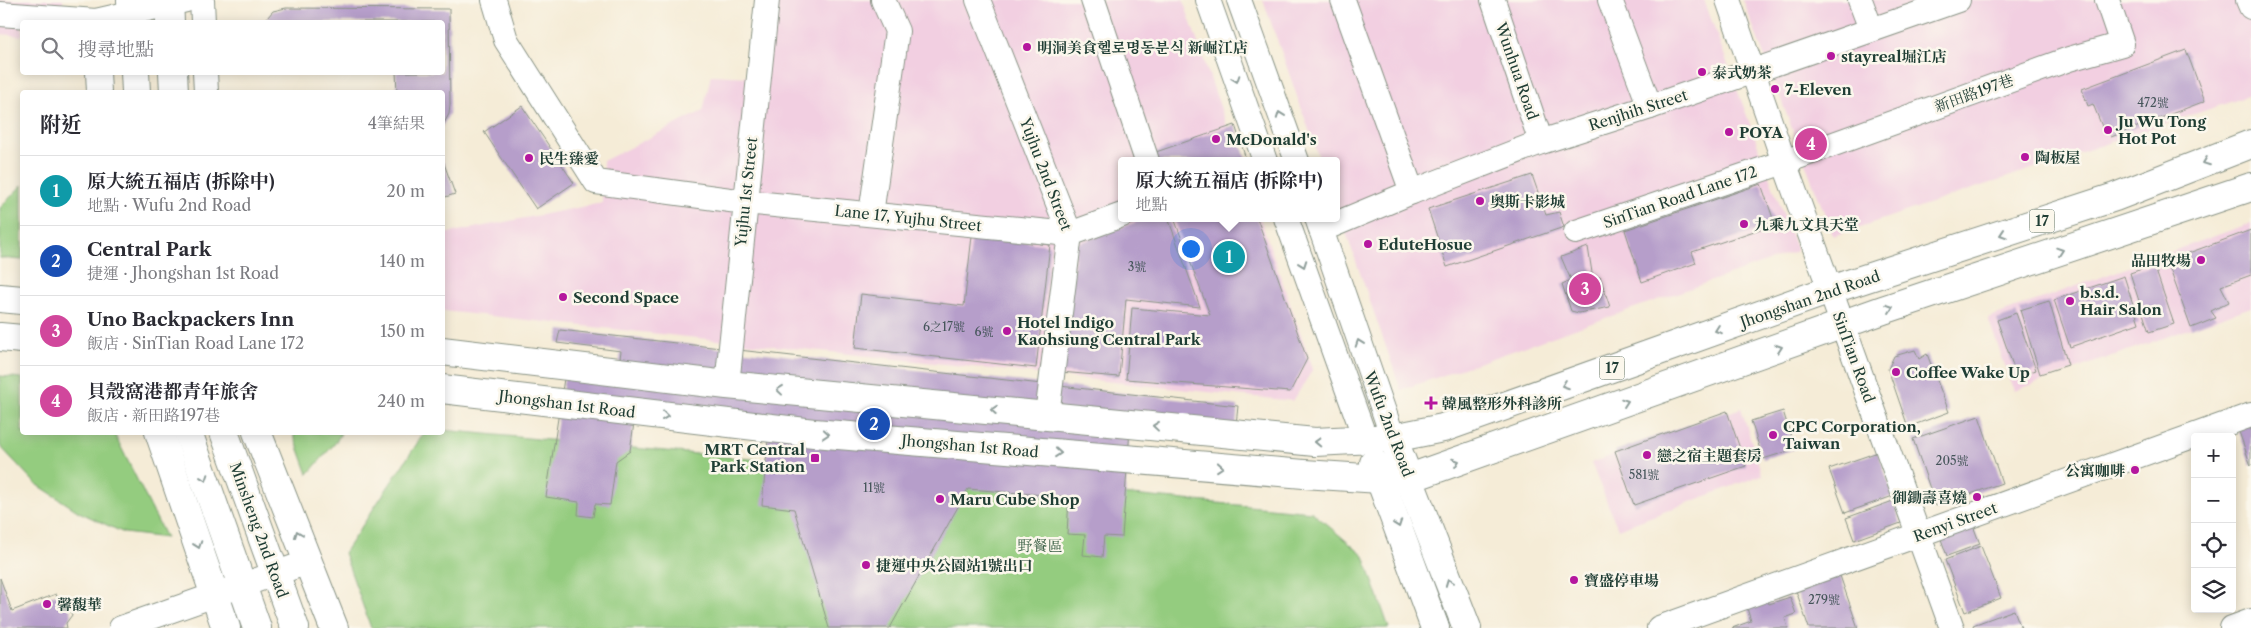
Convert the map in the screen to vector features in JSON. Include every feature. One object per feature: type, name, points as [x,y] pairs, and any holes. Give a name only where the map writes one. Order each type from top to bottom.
[{"type":"main road","points":[[135,75],[136,90]]},
{"type":"main road","points":[[173,75],[174,90]]},
{"type":"main road","name":"Jhongshan 2nd Road","points":[[1379,440],[1443,428],[1830,290],[2115,197],[2251,144]]},
{"type":"main road","name":"17","points":[[1410,478],[1844,325],[2251,187]]},
{"type":"main road","points":[[0,298],[20,300]]},
{"type":"main road","points":[[0,336],[20,338]]},
{"type":"main road","points":[[445,351],[727,384],[1315,442],[1379,440]]},
{"type":"main road","name":"Jhongshan 1st Road","points":[[445,389],[814,433],[1380,479],[1410,478]]},
{"type":"main road","points":[[160,435],[226,628]]},
{"type":"main road","points":[[189,435],[257,628]]},
{"type":"main road","name":"Minsheng 2nd Road","points":[[225,435],[295,628]]},
{"type":"main road","points":[[258,435],[334,628]]},
{"type":"main road","name":"Wufu 2nd Road","points":[[1379,440],[1410,478],[1467,628]]},
{"type":"main road","name":"Wufu 2nd Road","points":[[1379,440],[1380,479],[1435,628]]},
{"type":"street","points":[[202,0],[203,20]]},
{"type":"street","name":"Lane 17, Yujhu Street","points":[[494,0],[506,40],[596,182],[745,202],[1070,234]]},
{"type":"street","name":"Yujhu 1st Street","points":[[727,384],[767,0]]},
{"type":"street","points":[[870,214],[897,31],[883,0]]},
{"type":"street","name":"Yujhu 2nd Street","points":[[978,0],[1070,234],[1047,416]]},
{"type":"street","points":[[1093,0],[1146,157]]},
{"type":"street","points":[[1208,0],[1264,157]]},
{"type":"street","points":[[1239,0],[1296,157]]},
{"type":"street","points":[[1343,0],[1412,192]]},
{"type":"street","name":"Wunhua Road","points":[[1493,0],[1541,142]]},
{"type":"street","points":[[1610,0],[1650,107]]},
{"type":"street","name":"SinTian Road","points":[[1728,0],[1784,162],[1952,628]]},
{"type":"street","points":[[1860,0],[1870,30]]},
{"type":"street","name":"Renjhih Street","points":[[1340,217],[1412,192],[1541,142],[1753,72],[1958,0]]},
{"type":"street","name":"新田路197巷","points":[[1784,162],[2069,59],[2122,44],[2107,0]]},
{"type":"street","points":[[2248,0],[2251,8]]},
{"type":"street","points":[[0,14],[95,14],[174,7]]},
{"type":"street","points":[[98,75],[99,90]]},
{"type":"street","points":[[205,75],[206,90]]},
{"type":"street","name":"SinTian Road Lane 172","points":[[1576,232],[1784,162]]},
{"type":"street","points":[[1070,234],[1118,217]]},
{"type":"street","name":"Wufu 2nd Road","points":[[1288,222],[1379,440]]},
{"type":"street","name":"Wufu 2nd Road","points":[[1319,224],[1379,440]]},
{"type":"street","name":"Renyi Street","points":[[1660,628],[2251,415]]},
{"type":"street","points":[[121,628],[308,562]]},
{"type":"street","points":[[2232,628],[2251,621]]},
{"type":"shaded area","points":[[0,0],[63,0],[60,20],[20,20],[20,36],[0,34]]},
{"type":"shaded area","points":[[758,0],[1183,0],[1238,157],[1118,157],[1118,222],[1261,222],[1313,369],[1293,401],[445,311],[445,234],[602,203],[603,161],[703,111],[711,75],[750,77]]},
{"type":"shaded area","points":[[1263,0],[1704,0],[1797,251],[1401,390],[1340,216],[1340,157],[1319,157]]},
{"type":"shaded area","points":[[1743,0],[2251,0],[2251,95],[1833,236]]},
{"type":"shaded area","points":[[2251,223],[2251,307],[2014,391],[1988,318]]},
{"type":"shaded area","points":[[1741,408],[1762,475],[1618,529],[1591,463]]},
{"type":"green space","points":[[20,187],[20,260],[0,258],[0,208]]},
{"type":"green space","points":[[0,376],[20,378],[20,435],[115,435],[166,538],[124,533],[79,512],[35,483],[0,446]]},
{"type":"green space","name":"野餐區","points":[[445,430],[1312,512],[1364,556],[1389,628],[371,628],[344,553],[423,435],[445,435]]},
{"type":"green space","points":[[294,435],[340,435],[336,442],[308,474]]},
{"type":"building","points":[[286,8],[449,9],[450,104],[449,114],[445,121],[445,90],[397,90],[396,75],[445,75],[445,20],[266,20],[273,11]]},
{"type":"building","points":[[2186,50],[2205,101],[2111,137],[2107,127],[2103,129],[2093,104],[2088,106],[2082,89]]},
{"type":"building","name":"民生臻愛","points":[[522,106],[574,183],[536,209],[484,132]]},
{"type":"building","name":"McDonald's","points":[[1235,125],[1245,157],[1151,157],[1150,154]]},
{"type":"building","points":[[445,166],[455,194],[445,197]]},
{"type":"building","points":[[1532,175],[1546,215],[1559,212],[1564,227],[1447,267],[1428,209]]},
{"type":"building","points":[[1761,184],[1775,224],[1692,252],[1696,263],[1642,282],[1625,230]]},
{"type":"building","points":[[1137,222],[1169,222],[1200,307],[1126,299],[1119,377],[1060,372],[1077,244]]},
{"type":"building","points":[[1175,222],[1258,222],[1307,359],[1290,392],[1126,379],[1132,308],[1210,315]]},
{"type":"building","points":[[2251,230],[2251,275],[2221,286],[2229,302],[2211,311],[2216,318],[2191,328],[2167,261]]},
{"type":"building","points":[[972,236],[1050,245],[1036,368],[855,348],[861,294],[964,306]]},
{"type":"building","points":[[1588,247],[1593,279],[1600,277],[1610,307],[1579,313],[1571,311],[1562,284],[1571,280],[1561,257]]},
{"type":"building","points":[[2154,265],[2174,324],[2149,332],[2130,273]]},
{"type":"building","points":[[2124,276],[2139,323],[2070,347],[2054,300]]},
{"type":"building","points":[[2049,301],[2068,365],[2040,374],[2020,310]]},
{"type":"building","points":[[2016,313],[2036,370],[2017,377],[1997,320]]},
{"type":"building","points":[[560,330],[1238,406],[1236,425],[1131,416],[1122,537],[1104,536],[1102,557],[1083,555],[1085,535],[1067,534],[1069,497],[968,489],[890,628],[829,628],[794,509],[762,505],[768,439],[634,423],[630,451],[616,461],[610,505],[595,504],[593,517],[578,515],[579,502],[546,497],[565,372],[617,380],[621,351],[557,343]]},
{"type":"building","points":[[1915,350],[1919,359],[1927,354],[1949,412],[1908,427],[1888,369],[1894,356]]},
{"type":"building","points":[[1727,411],[1746,466],[1634,505],[1615,451]]},
{"type":"building","name":"CPC Corporation, Taiwan","points":[[1783,411],[1795,449],[1763,459],[1751,421]]},
{"type":"building","points":[[1979,416],[2002,483],[1936,506],[1913,439]]},
{"type":"building","points":[[2251,421],[2251,466],[2237,426]]},
{"type":"building","points":[[1878,452],[1893,496],[1845,513],[1829,469]]},
{"type":"building","points":[[1893,501],[1901,523],[1854,540],[1846,518]]},
{"type":"building","points":[[1972,523],[1980,544],[1947,556],[1941,539]]},
{"type":"building","points":[[1981,546],[2001,598],[1965,612],[1945,560]]},
{"type":"building","points":[[1837,567],[1858,628],[1809,628],[1793,582]]},
{"type":"building","name":"馨馥華","points":[[0,578],[12,611],[56,594],[59,603],[68,605],[72,615],[66,623],[67,628],[0,628]]},
{"type":"building","points":[[1766,597],[1769,604],[1790,597],[1796,614],[1785,618],[1788,628],[1732,628],[1751,621],[1746,605]]},
{"type":"building","points":[[2014,610],[2021,628],[1974,628],[1973,625]]},
{"type":"place","name":"明洞美食헬로명동분식 新崛江店","points":[[1027,47]]},
{"type":"place","name":"stayreal堀江店","points":[[1831,56]]},
{"type":"place","name":"泰式奶茶","points":[[1702,72]]},
{"type":"place","name":"7-Eleven","points":[[1775,89]]},
{"type":"place","name":"Ju Wu Tong Hot Pot","points":[[2108,130]]},
{"type":"place","name":"POYA","points":[[1729,132]]},
{"type":"place","name":"McDonald's","points":[[1216,139]]},
{"type":"place","name":"貝殼窩港都青年旅舍","points":[[1811,144]]},
{"type":"place","name":"陶板屋","points":[[2025,157]]},
{"type":"place","name":"民生臻愛","points":[[529,158]]},
{"type":"place","name":"奧斯卡影城","points":[[1480,201]]},
{"type":"place","name":"九乘九文具天堂","points":[[1744,224]]},
{"type":"place","name":"EduteHosue","points":[[1368,244]]},
{"type":"place","name":"原大統五福店 (拆除中)","points":[[1229,257]]},
{"type":"place","name":"品田牧場","points":[[2201,260]]},
{"type":"place","name":"Uno Backpackers Inn","points":[[1585,289]]},
{"type":"place","name":"Second Space","points":[[563,297]]},
{"type":"place","name":"b.s.d. Hair Salon","points":[[2070,301]]},
{"type":"place","name":"Hotel Indigo Kaohsiung Central Park","points":[[1007,331]]},
{"type":"place","name":"Coffee Wake Up","points":[[1896,372]]},
{"type":"place","name":"韓風整形外科診所","points":[[1431,403]]},
{"type":"place","name":"Central Park","points":[[874,424]]},
{"type":"place","name":"CPC Corporation, Taiwan","points":[[1773,435]]},
{"type":"place","name":"戀之宿主題套房","points":[[1647,455]]},
{"type":"place","name":"MRT Central Park Station","points":[[815,458]]},
{"type":"place","name":"公寓咖啡","points":[[2135,470]]},
{"type":"place","name":"御鋤壽喜燒","points":[[1977,497]]},
{"type":"place","name":"Maru Cube Shop","points":[[940,499]]},
{"type":"place","name":"捷運中央公園站1號出口","points":[[866,565]]},
{"type":"place","name":"寶盛停車場","points":[[1574,580]]},
{"type":"place","name":"馨馥華","points":[[47,604]]}]
